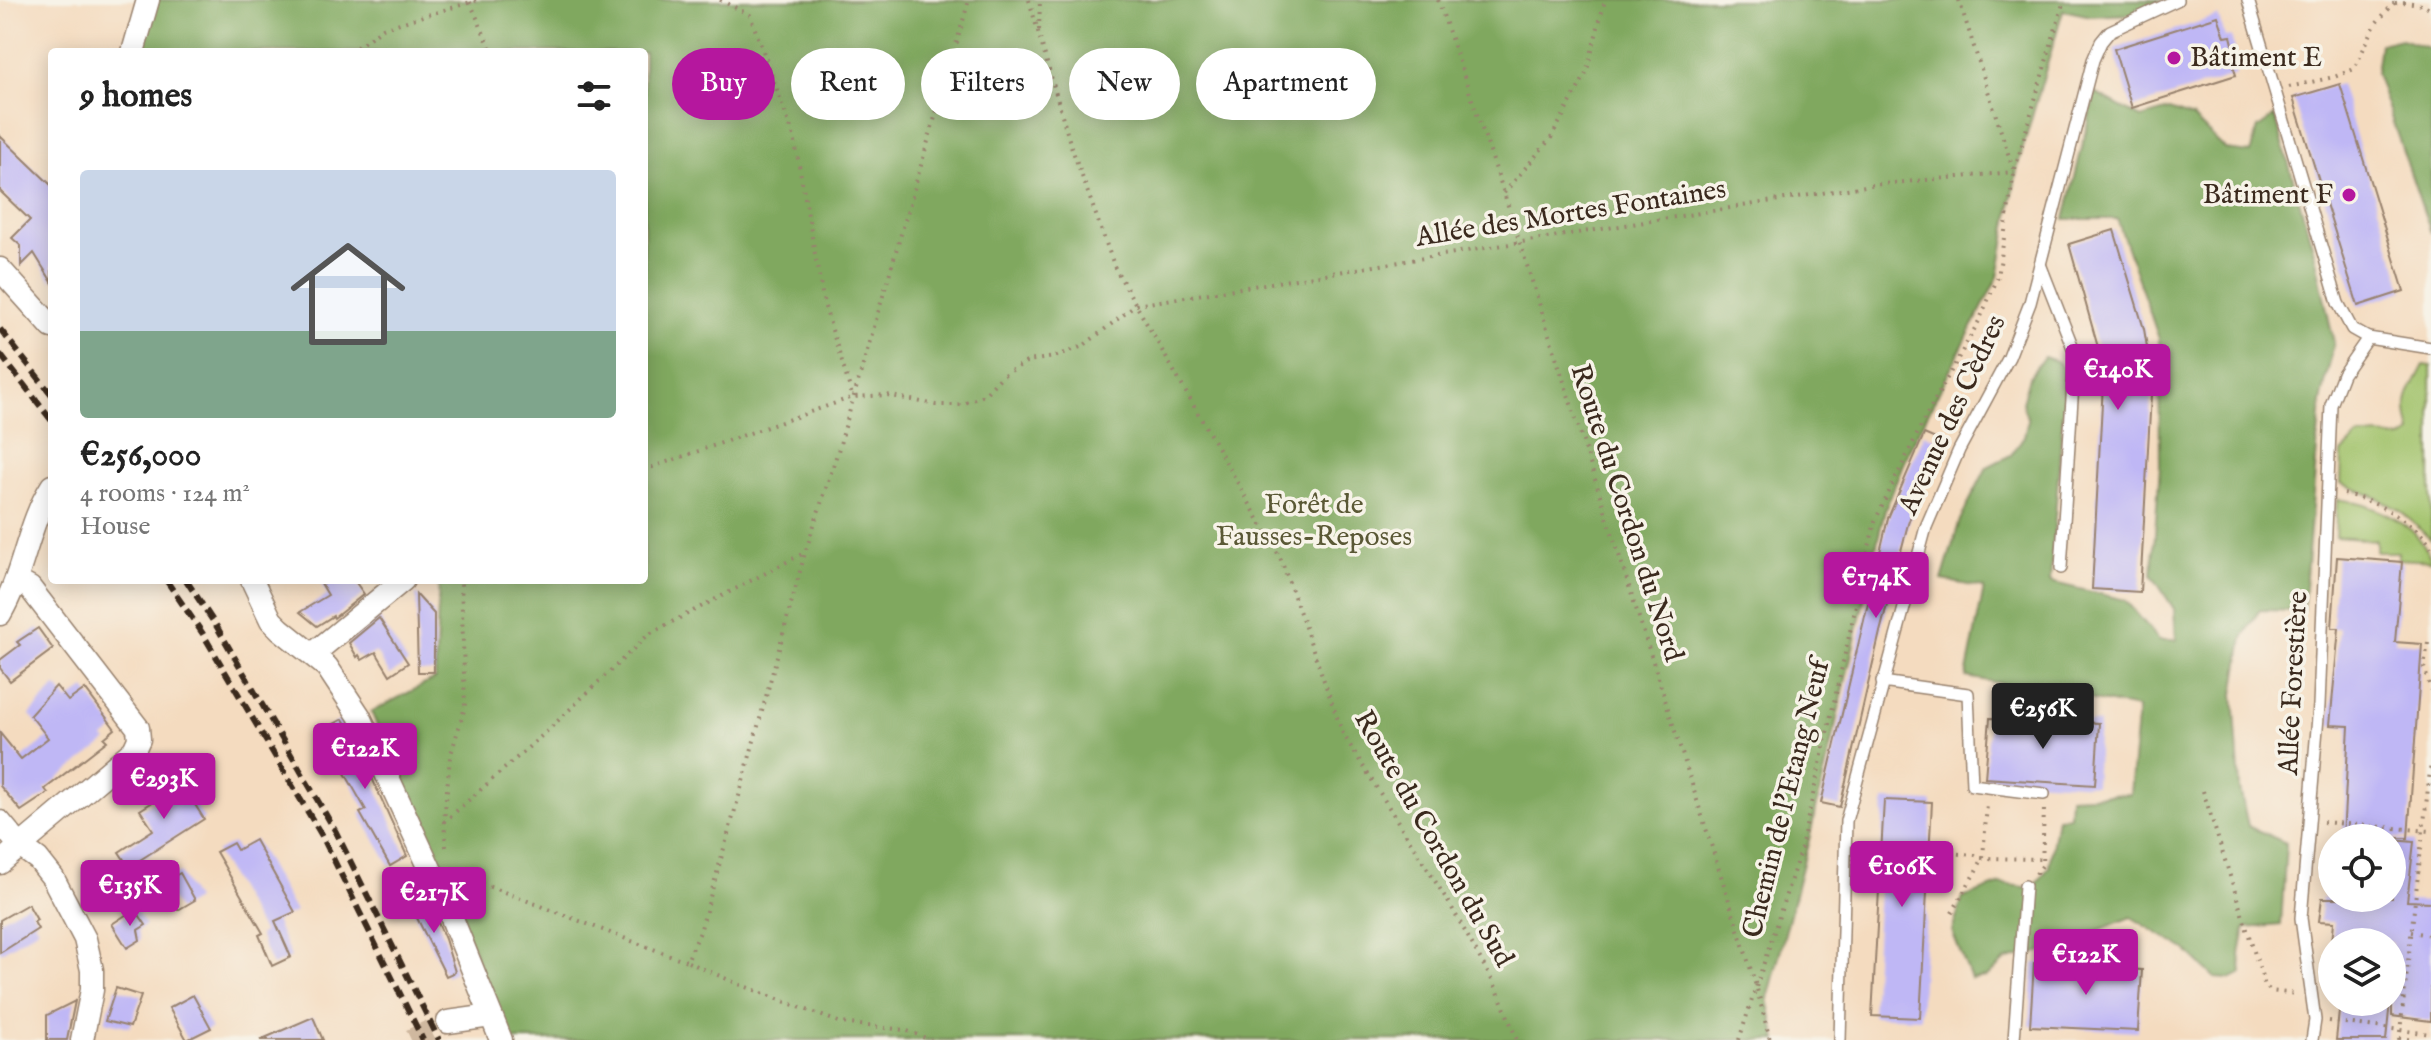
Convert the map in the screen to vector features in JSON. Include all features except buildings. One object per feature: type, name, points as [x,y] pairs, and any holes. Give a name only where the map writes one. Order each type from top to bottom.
[{"type":"street","points":[[134,48],[148,0]]},
{"type":"street","points":[[0,269],[48,323]]},
{"type":"street","points":[[0,614],[17,581],[48,492]]},
{"type":"street","points":[[0,863],[134,750],[139,733],[30,588],[17,581]]},
{"type":"street","points":[[254,584],[271,620],[327,667],[360,717],[445,901],[501,1040]]},
{"type":"street","points":[[313,654],[398,584]]},
{"type":"street","points":[[0,822],[53,878],[85,939],[92,970],[92,990],[82,1040]]},
{"type":"street","points":[[448,1022],[491,1016]]},
{"type":"lane","name":"Avenue des Cèdres","points":[[1840,1040],[1846,821],[1926,527],[1959,450],[2009,357],[2030,303],[2093,60],[2101,42],[2110,31],[2177,0]]},
{"type":"lane","points":[[2248,0],[2338,303],[2352,329],[2368,338],[2431,348]]},
{"type":"lane","points":[[2040,263],[2075,353],[2061,568]]},
{"type":"lane","name":"Allée Forestière","points":[[2312,1040],[2315,1020],[2301,918],[2319,705],[2331,405],[2343,374],[2368,338]]},
{"type":"lane","points":[[1882,682],[1968,694],[1972,785],[2044,794]]},
{"type":"lane","points":[[2014,1040],[2025,886]]},
{"type":"path","points":[[356,48],[383,28],[478,0]]},
{"type":"path","points":[[720,0],[750,15],[794,137],[824,304],[853,397]]},
{"type":"path","points":[[687,961],[700,932],[805,553],[969,0]]},
{"type":"path","name":"Route du Cordon du Sud","points":[[1029,0],[1070,143],[1115,268],[1280,557],[1343,734],[1452,908],[1497,989],[1517,1040]]},
{"type":"path","points":[[1039,38],[1040,0]]},
{"type":"path","name":"Route du Cordon du Nord","points":[[1438,0],[1504,193],[1757,989],[1770,1040]]},
{"type":"path","points":[[1504,193],[1551,138],[1586,74],[1605,0]]},
{"type":"path","points":[[1959,0],[2014,172]]},
{"type":"path","name":"Chemin de l'Etang Neuf","points":[[1739,1040],[1801,848],[1875,521],[1926,416],[1980,319],[1998,277],[2014,172],[2064,0]]},
{"type":"path","points":[[469,1],[490,48]]},
{"type":"path","points":[[2275,92],[2354,69],[2376,23],[2396,2],[2431,10]]},
{"type":"path","name":"Allée des Mortes Fontaines","points":[[1136,305],[1871,185],[2014,172]]},
{"type":"path","points":[[648,469],[853,397],[887,395],[936,405],[961,405],[984,395],[1002,376],[1028,361],[1055,357],[1083,346],[1136,305]]},
{"type":"path","points":[[2327,490],[2367,498],[2395,514],[2427,539],[2431,548]]},
{"type":"path","points":[[444,822],[547,731],[649,634],[805,553]]},
{"type":"path","points":[[447,852],[444,822],[450,757],[465,707],[461,584]]},
{"type":"path","points":[[2428,643],[2424,667],[2431,690]]},
{"type":"path","points":[[2414,1040],[2399,1039],[2431,762]]},
{"type":"path","points":[[1952,913],[1983,858],[1988,787]]},
{"type":"path","points":[[2203,791],[2265,986],[2271,991],[2311,995]]},
{"type":"path","points":[[2025,886],[2042,866],[2044,794]]},
{"type":"path","points":[[2309,821],[2431,831]]},
{"type":"path","points":[[2422,840],[2431,841]]},
{"type":"path","points":[[1934,852],[1983,858],[2042,859]]},
{"type":"path","points":[[455,865],[462,877]]},
{"type":"path","points":[[445,901],[451,880],[462,877],[526,899],[607,934],[687,961],[841,1023],[905,1030],[931,1040]]},
{"type":"path","points":[[2411,932],[2431,935]]},
{"type":"path","points":[[2315,1020],[2431,1034]]},
{"type":"green space","name":"Forêt de Fausses-Reposes","points":[[155,0],[2162,0],[2131,14],[2091,16],[2063,10],[2018,165],[1998,277],[1906,456],[1884,513],[1809,840],[1768,999],[1777,1040],[507,1040],[450,888],[371,712],[435,679],[439,584],[648,584],[648,48],[143,48]]},
{"type":"green space","points":[[2401,39],[2431,49],[2431,233],[2376,73],[2380,44]]},
{"type":"green space","points":[[2095,93],[2141,118],[2169,110],[2193,118],[2226,150],[2250,153],[2258,128],[2275,116],[2316,259],[2334,343],[2321,402],[2303,611],[2259,610],[2243,638],[2234,694],[2240,789],[2248,826],[2286,843],[2281,925],[2245,928],[2240,954],[2242,974],[2230,979],[2215,978],[2187,951],[2131,917],[2054,948],[2004,961],[1987,977],[1971,979],[1952,931],[1963,898],[2001,884],[2033,888],[2049,867],[2057,817],[2069,816],[2070,797],[2130,794],[2138,708],[1966,677],[1984,588],[1942,580],[1960,520],[1987,467],[2011,455],[2024,436],[2028,420],[2022,403],[2029,377],[2044,357],[2057,361],[2066,372],[2050,582],[2125,600],[2159,640],[2176,640],[2174,609],[2152,575],[2160,465],[2159,339],[2117,219],[2065,219]]},
{"type":"green space","points":[[2424,365],[2431,366],[2431,540],[2402,512],[2341,483],[2342,453],[2358,437],[2379,435],[2402,439],[2411,433],[2408,398]]},
{"type":"green space","points":[[2337,499],[2365,505],[2406,526],[2426,548],[2431,561],[2398,559],[2398,552],[2376,552],[2376,540],[2335,537]]},
{"type":"tunnel","points":[[411,1040],[448,1022]]},
{"type":"railway","points":[[0,329],[48,390]]},
{"type":"railway","points":[[0,354],[48,416]]},
{"type":"railway","points":[[169,584],[203,634],[322,836],[423,1040]]},
{"type":"railway","points":[[189,584],[217,627],[336,832],[439,1040]]},
{"type":"place","name":"Bâtiment E","points":[[2174,58]]},
{"type":"place","name":"Bâtiment F","points":[[2349,195]]}]
